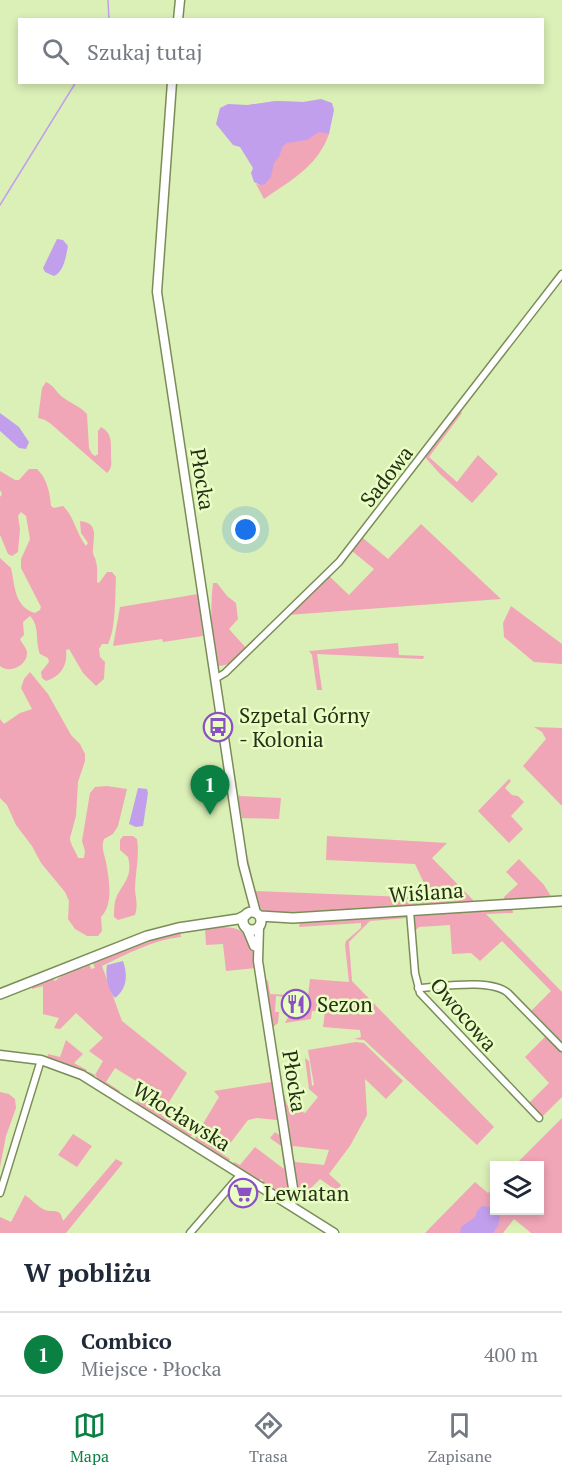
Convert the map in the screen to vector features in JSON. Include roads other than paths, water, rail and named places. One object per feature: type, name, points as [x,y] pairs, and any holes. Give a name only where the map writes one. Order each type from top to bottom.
[{"type":"main road","points":[[178,18],[180,0]]},
{"type":"main road","name":"Płocka","points":[[172,84],[157,292],[246,879],[248,906],[246,915]]},
{"type":"main road","name":"Płocka","points":[[246,879],[258,915]]},
{"type":"main road","name":"Wiślana","points":[[259,927],[293,918],[562,901]]},
{"type":"main road","points":[[0,994],[147,936],[178,928],[215,923],[251,913],[258,915],[261,922],[259,927],[253,930],[215,923]]},
{"type":"main road","points":[[246,915],[244,921],[246,927]]},
{"type":"main road","name":"Wiślana","points":[[258,915],[293,918]]},
{"type":"main road","name":"Płocka","points":[[246,927],[258,961]]},
{"type":"main road","name":"Płocka","points":[[259,927],[258,961],[293,1188],[291,1206]]},
{"type":"main road","name":"Włocławska","points":[[0,1054],[41,1060],[70,1069],[95,1082],[242,1174],[323,1230],[334,1233]]},
{"type":"street","name":"Sadowa","points":[[215,679],[225,673],[339,562],[562,274]]},
{"type":"street","name":"Owocowa","points":[[410,911],[417,988],[425,1000],[539,1118]]},
{"type":"street","points":[[417,988],[497,986],[508,993],[562,1048]]},
{"type":"street","points":[[0,1193],[41,1060]]},
{"type":"street","points":[[190,1233],[242,1174]]},
{"type":"waterway","points":[[108,0],[109,18]]},
{"type":"waterway","points":[[0,205],[75,84]]},
{"type":"place","name":"Szpetal Górny - Kolonia","points":[[218,727]]},
{"type":"place","name":"Combico","points":[[210,815]]},
{"type":"place","name":"Sezon","points":[[296,1004]]},
{"type":"place","name":"Lewiatan","points":[[243,1193]]}]
